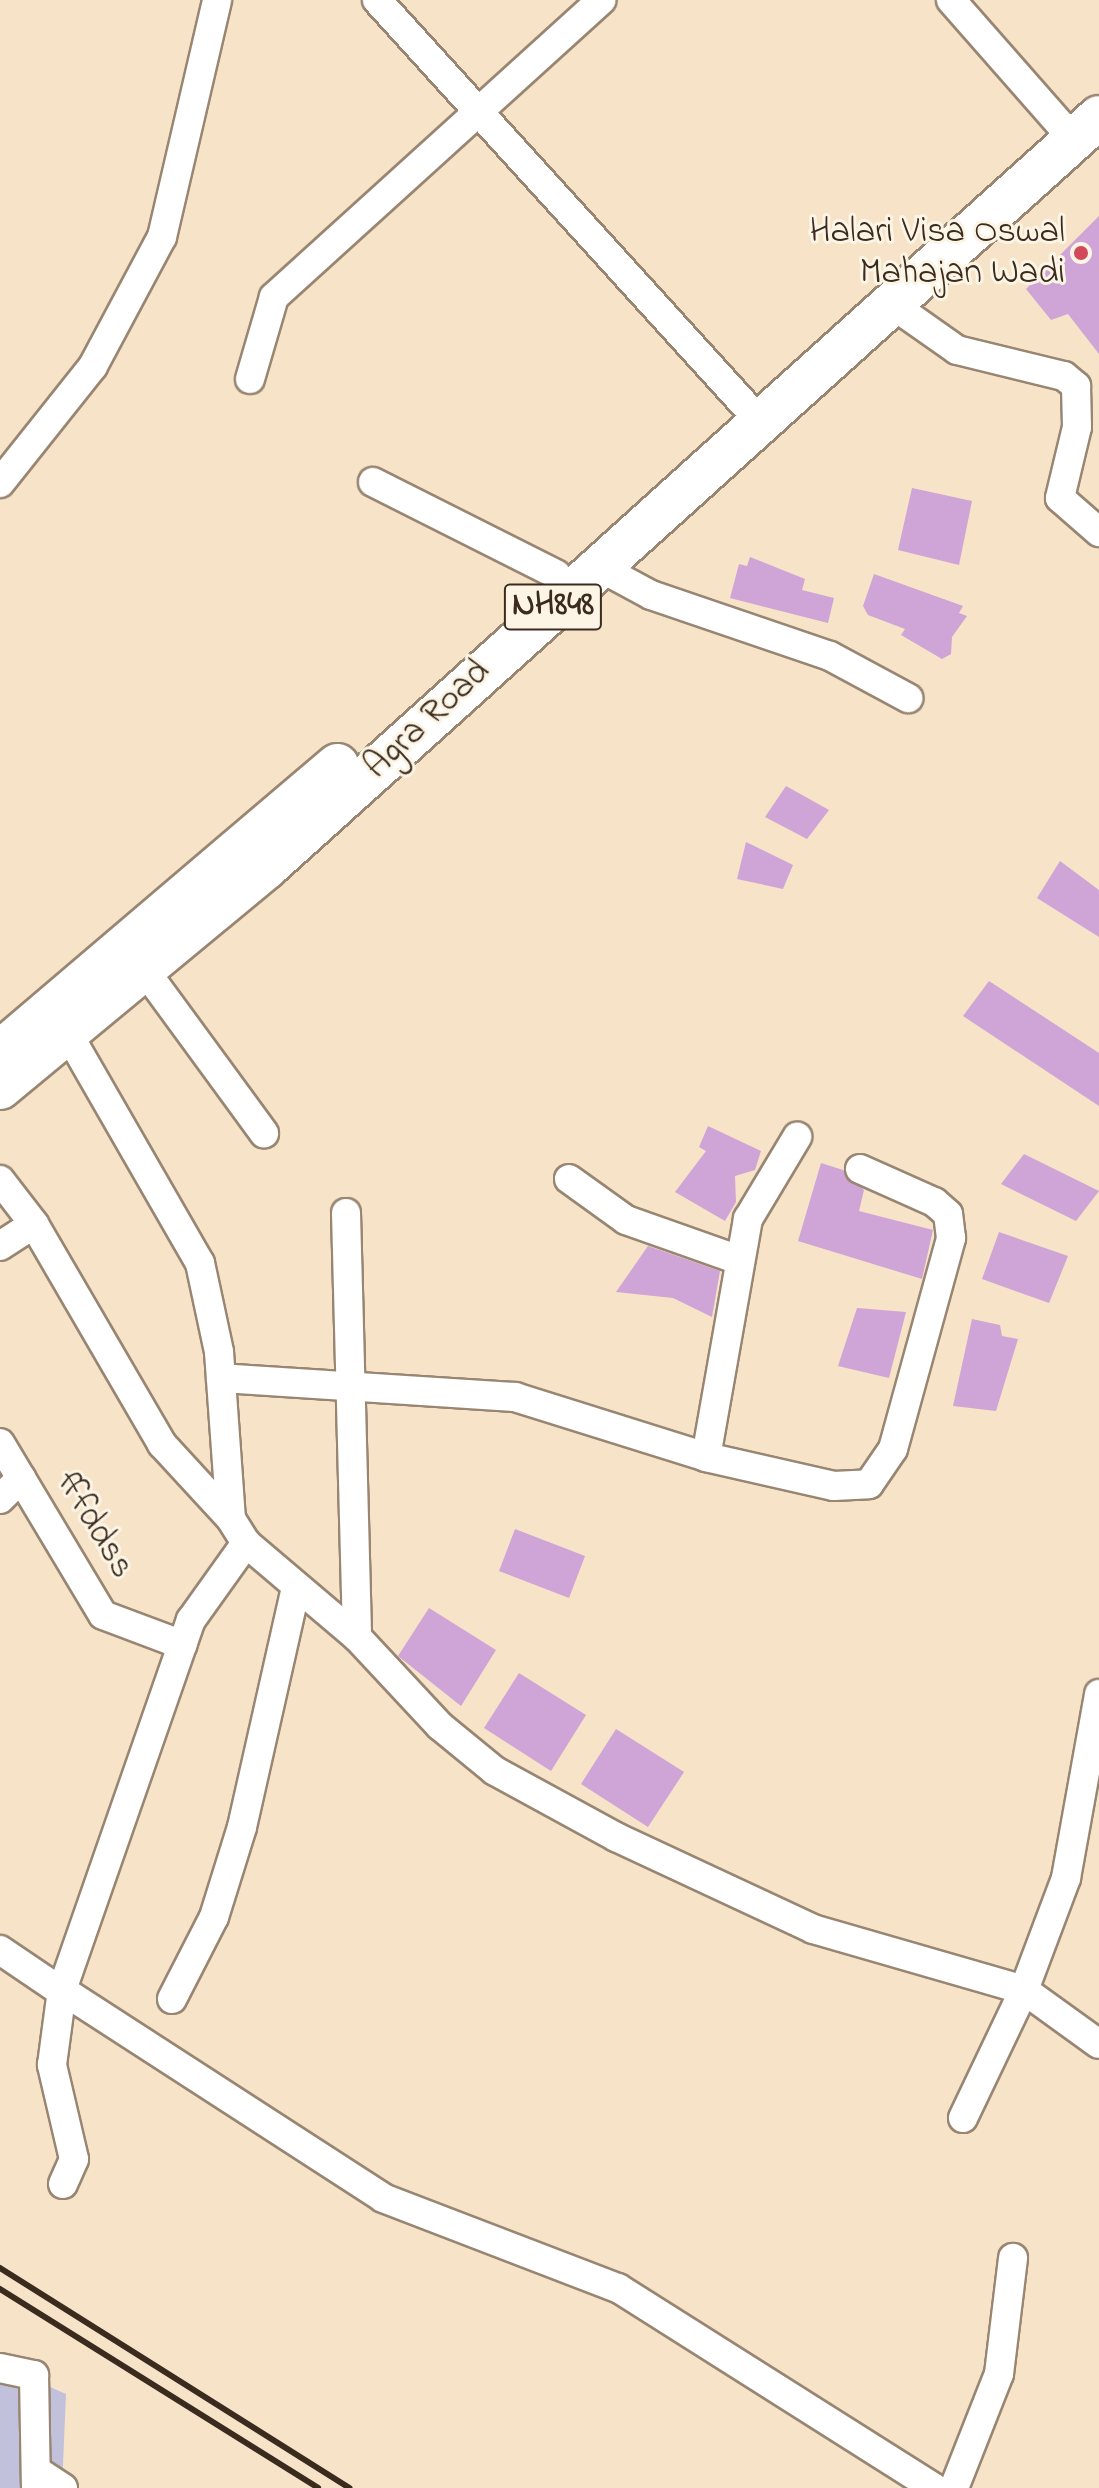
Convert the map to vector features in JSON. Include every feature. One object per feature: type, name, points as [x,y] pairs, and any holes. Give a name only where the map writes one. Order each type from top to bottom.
[{"type":"highway","name":"Agra Road","points":[[0,1052],[64,1022],[146,972],[893,305],[1080,120],[1099,89]]},
{"type":"highway","name":"Agra Road","points":[[0,1088],[64,1022],[556,574],[745,405],[1080,120]]},
{"type":"street","points":[[0,483],[93,366],[162,237],[217,0]]},
{"type":"street","points":[[377,0],[745,405]]},
{"type":"street","points":[[250,379],[274,297],[602,0]]},
{"type":"street","points":[[951,0],[1080,120]]},
{"type":"street","points":[[893,305],[957,350],[1064,376],[1076,386],[1077,427],[1060,498],[1099,532]]},
{"type":"street","points":[[373,482],[556,574]]},
{"type":"street","points":[[599,567],[651,595],[830,656],[908,698]]},
{"type":"street","points":[[146,972],[264,1133]]},
{"type":"street","points":[[64,1022],[200,1263],[221,1378],[231,1519]]},
{"type":"street","points":[[706,1457],[739,1260],[767,1178],[797,1137]]},
{"type":"street","points":[[221,1378],[353,1389],[515,1397],[706,1457],[834,1486],[869,1484],[883,1470],[951,1238],[948,1214],[934,1202],[860,1169]]},
{"type":"street","points":[[569,1179],[626,1220],[739,1260]]},
{"type":"street","points":[[0,1180],[34,1224],[162,1444],[231,1519],[246,1543],[295,1591],[357,1637],[440,1726],[495,1771],[616,1837],[813,1929],[1024,1990],[1099,2044]]},
{"type":"street","points":[[346,1213],[353,1389],[357,1637]]},
{"type":"street","points":[[0,1246],[34,1224]]},
{"type":"street","name":"fffddss","points":[[0,1443],[103,1615],[183,1645]]},
{"type":"street","points":[[0,1499],[21,1478]]},
{"type":"street","points":[[63,2184],[74,2159],[52,2065],[62,1991],[191,1620],[246,1543]]},
{"type":"street","points":[[172,1999],[214,1917],[242,1827],[295,1591]]},
{"type":"street","points":[[963,2118],[1024,1990],[1066,1878],[1099,1694]]},
{"type":"street","points":[[0,1950],[383,2198],[618,2288],[934,2488]]},
{"type":"street","points":[[954,2488],[999,2374],[1013,2258]]},
{"type":"street","points":[[0,2368],[34,2375],[37,2480],[63,2488]]},
{"type":"shaded area","points":[[0,2365],[66,2394],[62,2488],[0,2488]]},
{"type":"building","name":"Halari Visa Oswal Mahajan Wadi","points":[[1099,216],[1099,354],[1068,314],[1051,320],[1026,289]]},
{"type":"building","points":[[912,488],[972,501],[959,565],[898,550]]},
{"type":"building","points":[[750,557],[805,579],[802,590],[834,598],[828,623],[730,598],[739,564],[747,566]]},
{"type":"building","points":[[874,574],[963,606],[959,613],[967,616],[952,637],[951,654],[942,659],[901,635],[905,629],[868,615],[863,606]]},
{"type":"building","points":[[786,786],[829,810],[807,839],[765,817]]},
{"type":"building","points":[[746,842],[793,865],[783,889],[737,879]]},
{"type":"building","points":[[1060,861],[1099,890],[1099,937],[1037,898]]},
{"type":"building","points":[[989,981],[1099,1053],[1099,1106],[963,1016]]},
{"type":"building","points":[[708,1126],[761,1151],[755,1170],[735,1176],[736,1202],[725,1221],[675,1192],[706,1151],[699,1147]]},
{"type":"building","points":[[1024,1154],[1099,1191],[1076,1221],[1001,1184]]},
{"type":"building","points":[[821,1163],[843,1170],[864,1190],[859,1211],[933,1230],[922,1279],[798,1241]]},
{"type":"building","points":[[999,1232],[1068,1256],[1049,1303],[982,1279]]},
{"type":"building","points":[[648,1246],[720,1271],[712,1317],[673,1298],[616,1292]]},
{"type":"building","points":[[857,1308],[906,1312],[889,1378],[838,1366]]},
{"type":"building","points":[[972,1319],[1000,1325],[1002,1336],[1018,1339],[996,1411],[953,1406]]},
{"type":"building","points":[[515,1529],[585,1556],[569,1598],[499,1571]]},
{"type":"building","points":[[429,1608],[496,1650],[461,1706],[398,1656]]},
{"type":"building","points":[[519,1673],[586,1715],[551,1771],[484,1728]]},
{"type":"building","points":[[616,1729],[684,1772],[648,1827],[581,1784]]},
{"type":"railway","points":[[0,2268],[349,2488]]},
{"type":"railway","points":[[0,2289],[318,2488]]},
{"type":"place","name":"Halari Visa Oswal Mahajan Wadi","points":[[1081,253]]}]
